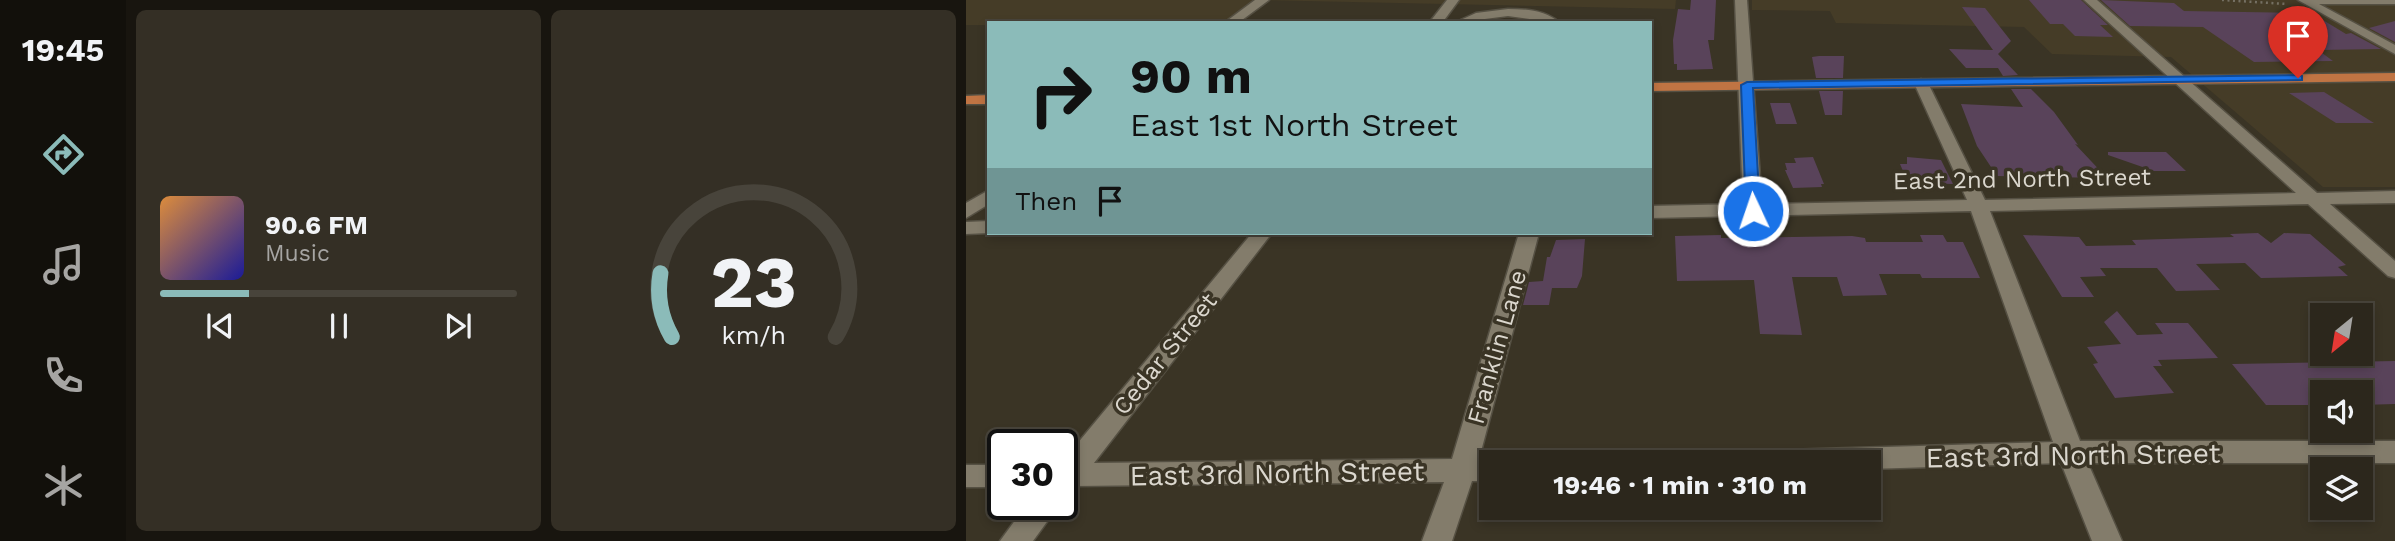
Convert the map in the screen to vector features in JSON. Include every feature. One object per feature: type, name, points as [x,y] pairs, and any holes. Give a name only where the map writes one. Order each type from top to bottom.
[{"type":"main road","points":[[1652,87],[2395,77]]},
{"type":"main road","points":[[966,100],[987,99]]},
{"type":"street","points":[[1233,21],[1263,0]]},
{"type":"street","points":[[1437,21],[1453,0]]},
{"type":"street","points":[[1741,0],[1753,211]]},
{"type":"street","points":[[2090,0],[2395,272]]},
{"type":"street","points":[[2305,0],[2395,50]]},
{"type":"street","points":[[2353,1],[2395,15]]},
{"type":"street","points":[[2293,2],[2395,1]]},
{"type":"street","points":[[1464,21],[1474,16],[1527,13],[1543,16],[1551,21]]},
{"type":"street","points":[[2370,36],[2395,36]]},
{"type":"street","points":[[1921,83],[1978,204],[2070,452],[2107,541]]},
{"type":"street","points":[[966,212],[987,196]]},
{"type":"street","name":"East 2nd North Street","points":[[1652,212],[2395,197]]},
{"type":"street","points":[[966,228],[987,227]]},
{"type":"street","name":"Cedar Street","points":[[1078,461],[1260,235]]},
{"type":"street","name":"Franklin Lane","points":[[1437,541],[1462,471],[1528,235]]},
{"type":"street","name":"East 3rd North Street","points":[[1881,458],[2070,452],[2395,452]]},
{"type":"street","name":"East 3rd North Street","points":[[1078,478],[1479,470]]},
{"type":"street","points":[[966,476],[987,476]]},
{"type":"street","points":[[1015,541],[1032,520]]},
{"type":"path","points":[[2222,0],[2293,2]]},
{"type":"shaded area","points":[[966,0],[1256,0],[1225,21],[987,21],[987,25],[966,25]]},
{"type":"shaded area","points":[[1263,0],[1676,0],[1675,9]]},
{"type":"shaded area","points":[[1752,0],[2395,0],[2395,187],[2323,187],[2171,57],[2052,54],[2024,27],[1836,23],[1830,11],[1752,10]]},
{"type":"building","points":[[1691,0],[1716,0],[1714,40],[1708,40],[1713,69],[1677,70],[1677,64],[1674,64],[1673,40],[1678,9],[1690,10]]},
{"type":"building","points":[[2029,0],[2081,0],[2108,25],[2100,25],[2113,37],[2075,36],[2063,24],[2050,24]]},
{"type":"building","points":[[2101,0],[2174,3],[2184,11],[2304,13],[2318,17],[2346,34],[2351,33],[2381,49],[2318,50],[2333,61],[2254,62],[2203,27],[2130,26]]},
{"type":"building","points":[[1962,7],[1985,8],[2011,41],[1998,54],[2018,75],[2003,76],[1998,68],[1966,68],[1949,49],[1993,50]]},
{"type":"building","points":[[2395,21],[2395,42],[2369,28]]},
{"type":"building","points":[[1844,56],[1843,78],[1816,78],[1812,57]]},
{"type":"building","points":[[2011,89],[2031,89],[2054,112],[2078,145],[2075,144],[2107,178],[1997,176],[1977,146],[1961,104],[2023,107]]},
{"type":"building","points":[[1819,91],[1843,91],[1842,115],[1825,115]]},
{"type":"building","points":[[2324,92],[2374,123],[2336,123],[2289,93]]},
{"type":"building","points":[[1770,103],[1790,103],[1797,124],[1776,124]]},
{"type":"building","points":[[2108,152],[2166,152],[2186,171],[2154,171],[2108,155]]},
{"type":"building","points":[[1813,157],[1824,184],[1821,184],[1822,187],[1793,188],[1785,170],[1785,163],[1796,163],[1794,158]]},
{"type":"building","points":[[1907,157],[1941,160],[1953,184],[1908,183],[1900,164],[1907,164]]},
{"type":"building","points":[[2258,233],[2271,243],[2284,233],[2310,234],[2346,265],[2338,267],[2348,276],[2261,278],[2245,263],[2196,264],[2220,290],[2176,291],[2157,268],[2100,268],[2106,276],[2080,277],[2094,297],[2062,297],[2023,235],[2079,237],[2086,246],[2136,245],[2132,240],[2234,237],[2230,234]]},
{"type":"building","points":[[1721,235],[1721,238],[1852,236],[1865,238],[1866,242],[1923,242],[1920,235],[1943,235],[1947,242],[1963,242],[1980,278],[1922,278],[1920,274],[1879,274],[1887,295],[1843,296],[1837,277],[1792,277],[1802,335],[1760,334],[1754,280],[1677,281],[1675,236]]},
{"type":"building","points":[[1585,239],[1582,276],[1577,288],[1552,288],[1549,305],[1523,305],[1529,282],[1543,281],[1547,257],[1550,257],[1556,240]]},
{"type":"building","points":[[2117,311],[2137,335],[2163,334],[2155,323],[2188,323],[2218,358],[2158,360],[2162,366],[2153,366],[2174,393],[2115,398],[2093,364],[2098,363],[2087,347],[2121,344],[2104,322]]},
{"type":"building","points":[[2373,361],[2395,361],[2395,404],[2373,405],[2373,380],[2310,380],[2310,405],[2266,405],[2232,364],[2310,363],[2310,366],[2373,366]]},
{"type":"route","points":[[1753,211],[1747,85],[2298,78]]}]
